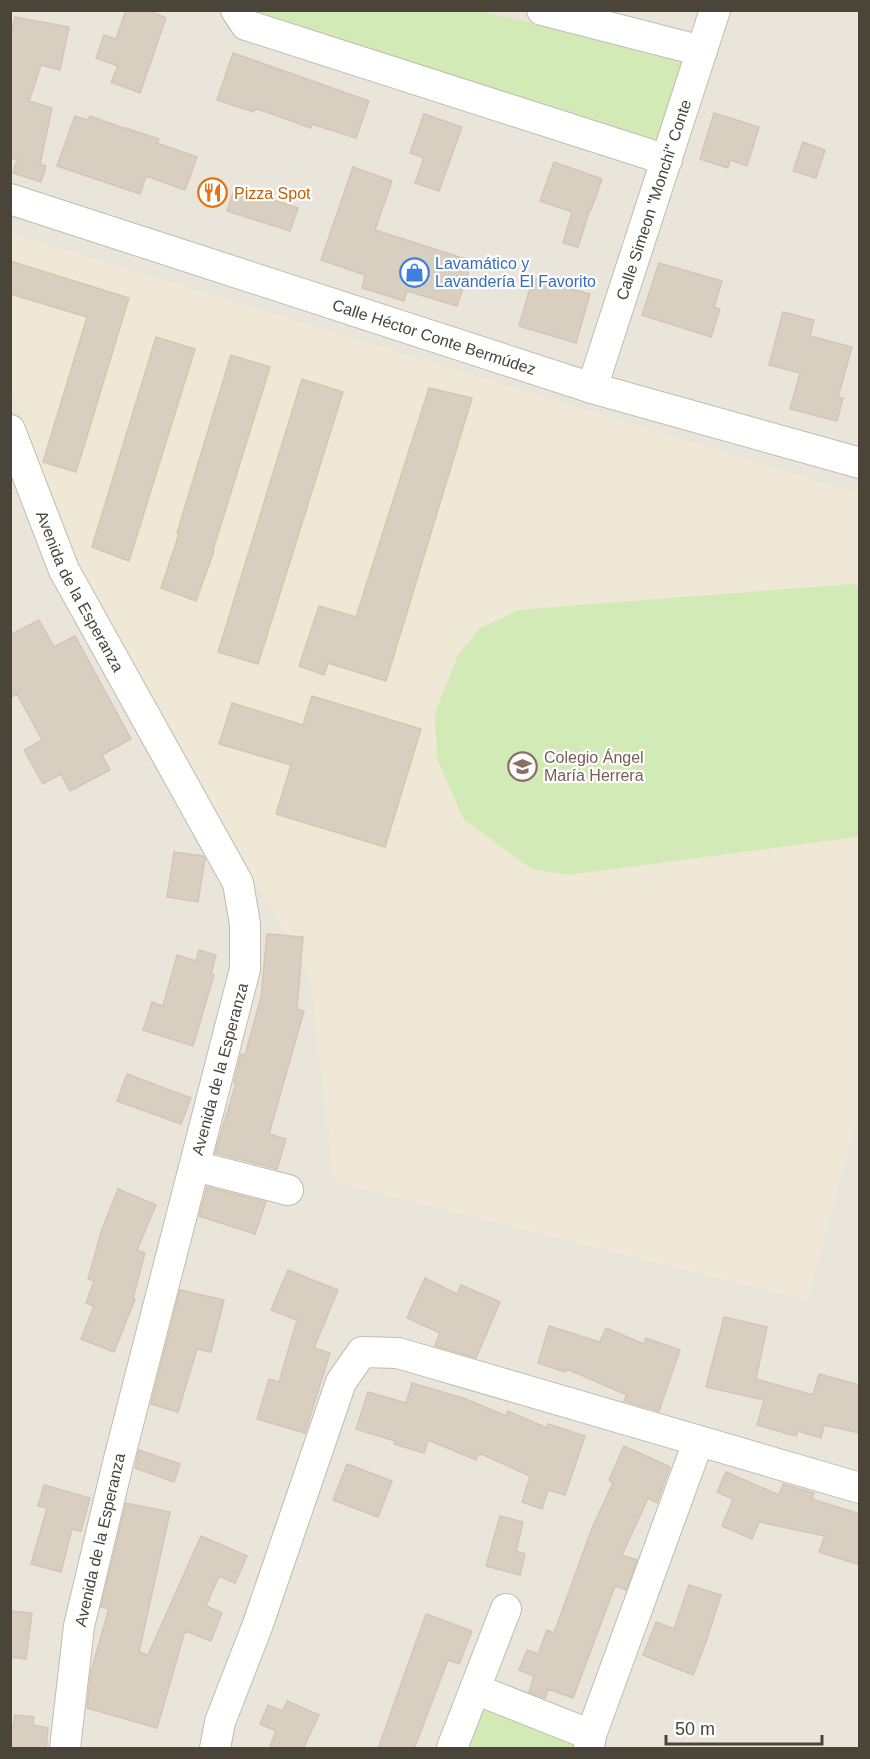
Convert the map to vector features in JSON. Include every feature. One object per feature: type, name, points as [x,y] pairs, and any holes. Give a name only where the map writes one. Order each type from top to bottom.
[{"type":"street","points":[[236,10],[246,25],[667,160]]},
{"type":"street","points":[[542,10],[702,51]]},
{"type":"street","name":"Calle Simeon \"Monchi\" Conte","points":[[592,388],[715,10]]},
{"type":"street","name":"Calle Héctor Conte Bermúdez","points":[[10,199],[592,388],[860,463]]},
{"type":"street","name":"Avenida de la Esperanza","points":[[10,430],[64,570],[238,883],[245,924],[245,969],[122,1448],[79,1626],[65,1749]]},
{"type":"street","points":[[195,1166],[288,1190]]},
{"type":"street","points":[[215,1749],[220,1722],[258,1624],[341,1382],[362,1352],[398,1353],[860,1488]]},
{"type":"street","points":[[476,1689],[590,1742],[698,1442]]},
{"type":"street","points":[[452,1749],[506,1609]]},
{"type":"shaded area","points":[[11,11],[859,11],[859,1748],[11,1748]]},
{"type":"shaded area","name":"Colegio Ángel María Herrera","points":[[10,233],[859,494],[859,1109],[807,1300],[334,1182],[311,977],[71,563],[11,385]]},
{"type":"green space","points":[[248,11],[480,11],[685,58],[657,149]]},
{"type":"green space","points":[[852,584],[860,587],[859,835],[856,837],[568,875],[532,869],[464,820],[437,759],[435,713],[458,655],[479,629],[518,610]]},
{"type":"green space","points":[[483,1701],[581,1738],[579,1748],[465,1748]]},
{"type":"building","points":[[126,10],[147,10],[166,18],[140,93],[111,82],[118,66],[96,58],[104,35],[116,39]]},
{"type":"building","points":[[15,17],[69,27],[60,70],[41,65],[29,101],[52,108],[40,164],[46,166],[41,182],[13,173],[17,160],[10,157],[10,38]]},
{"type":"building","points":[[233,53],[369,101],[356,138],[312,124],[311,128],[255,108],[254,112],[217,100]]},
{"type":"building","points":[[714,113],[759,127],[747,166],[730,160],[728,168],[700,159]]},
{"type":"building","points":[[424,114],[462,127],[439,191],[415,183],[424,158],[410,153]]},
{"type":"building","points":[[75,116],[88,120],[90,116],[159,139],[157,143],[197,157],[185,190],[146,176],[140,194],[57,166]]},
{"type":"building","points":[[803,142],[825,150],[816,178],[793,171]]},
{"type":"building","points":[[554,162],[602,179],[578,247],[563,243],[572,212],[540,201]]},
{"type":"building","points":[[353,167],[392,181],[375,230],[472,261],[457,306],[407,291],[404,301],[362,288],[365,275],[321,260]]},
{"type":"building","points":[[235,187],[298,208],[290,231],[227,211]]},
{"type":"building","points":[[10,261],[129,298],[76,472],[43,462],[87,317],[10,294]]},
{"type":"building","points":[[659,263],[722,281],[714,307],[720,309],[711,337],[642,315]]},
{"type":"building","points":[[533,278],[590,294],[576,343],[519,326]]},
{"type":"building","points":[[783,312],[814,320],[810,336],[852,347],[838,397],[843,398],[837,421],[790,409],[800,373],[769,365]]},
{"type":"building","points":[[156,337],[195,349],[129,561],[92,547]]},
{"type":"building","points":[[231,355],[270,367],[214,551],[196,601],[161,588]]},
{"type":"building","points":[[302,379],[343,392],[258,664],[218,652]]},
{"type":"building","points":[[429,388],[472,398],[386,681],[328,663],[324,675],[299,666],[319,606],[356,617]]},
{"type":"building","points":[[39,620],[54,647],[75,636],[131,739],[102,755],[110,770],[70,791],[61,774],[43,784],[24,750],[42,740],[17,694],[10,698],[10,635]]},
{"type":"building","points":[[312,696],[421,729],[385,847],[276,814],[291,765],[219,744],[232,703],[303,725]]},
{"type":"building","points":[[174,852],[203,856],[205,859],[198,902],[167,897]]},
{"type":"building","points":[[267,934],[303,937],[297,1009],[304,1011],[269,1134],[286,1139],[277,1169],[215,1153],[236,1083],[234,1083],[241,1054],[245,1055],[261,997]]},
{"type":"building","points":[[199,950],[216,955],[211,974],[214,975],[193,1046],[143,1030],[152,1002],[163,1006],[177,955],[196,961]]},
{"type":"building","points":[[127,1074],[191,1098],[181,1124],[117,1101]]},
{"type":"building","points":[[207,1187],[266,1202],[255,1234],[199,1216]]},
{"type":"building","points":[[118,1189],[156,1205],[137,1250],[145,1253],[133,1298],[135,1299],[114,1352],[81,1339],[94,1306],[86,1303],[94,1281],[88,1279],[102,1229]]},
{"type":"building","points":[[288,1270],[338,1290],[314,1348],[330,1353],[305,1433],[257,1419],[269,1379],[279,1382],[297,1320],[271,1310]]},
{"type":"building","points":[[425,1278],[457,1294],[461,1285],[500,1302],[476,1358],[435,1346],[440,1333],[407,1318]]},
{"type":"building","points":[[180,1290],[224,1300],[211,1352],[197,1349],[178,1412],[151,1404]]},
{"type":"building","points":[[724,1317],[767,1327],[756,1379],[813,1395],[819,1374],[860,1385],[860,1433],[824,1425],[821,1438],[798,1431],[796,1436],[757,1425],[764,1400],[706,1387]]},
{"type":"building","points":[[549,1326],[600,1342],[606,1328],[644,1344],[646,1338],[680,1350],[659,1411],[624,1401],[627,1395],[567,1369],[565,1372],[538,1363]]},
{"type":"building","points":[[412,1383],[466,1399],[506,1416],[508,1411],[547,1428],[548,1424],[585,1436],[565,1495],[548,1490],[542,1509],[522,1502],[530,1476],[479,1453],[476,1460],[428,1440],[424,1453],[356,1429],[368,1392],[406,1403]]},
{"type":"building","points":[[624,1446],[670,1467],[657,1503],[648,1498],[622,1555],[637,1560],[626,1590],[615,1586],[573,1698],[548,1689],[545,1698],[529,1692],[534,1676],[519,1670],[527,1650],[538,1654],[547,1630],[554,1633],[592,1528],[613,1483],[609,1480]]},
{"type":"building","points":[[139,1450],[180,1464],[174,1482],[135,1468]]},
{"type":"building","points":[[347,1464],[392,1481],[378,1517],[333,1500]]},
{"type":"building","points":[[726,1472],[779,1495],[783,1484],[814,1493],[812,1499],[860,1514],[860,1565],[819,1552],[825,1536],[759,1522],[752,1539],[722,1526],[733,1499],[717,1492]]},
{"type":"building","points":[[44,1485],[90,1498],[81,1531],[72,1529],[61,1572],[31,1564],[47,1508],[38,1506]]},
{"type":"building","points":[[126,1503],[170,1512],[139,1652],[148,1655],[201,1536],[247,1556],[235,1583],[219,1576],[206,1606],[222,1613],[211,1641],[185,1631],[157,1728],[87,1708],[91,1671],[109,1609],[101,1607]]},
{"type":"building","points":[[500,1516],[523,1522],[516,1551],[525,1554],[520,1575],[486,1566]]},
{"type":"building","points":[[689,1585],[721,1595],[693,1675],[643,1655],[656,1622],[674,1629]]},
{"type":"building","points":[[10,1611],[32,1613],[26,1659],[10,1657]]},
{"type":"building","points":[[426,1614],[472,1631],[459,1664],[448,1660],[414,1749],[378,1749]]},
{"type":"building","points":[[287,1701],[319,1715],[303,1749],[269,1749],[276,1731],[260,1724],[268,1705],[283,1711]]},
{"type":"building","points":[[15,1715],[34,1717],[33,1725],[48,1728],[46,1749],[10,1749],[10,1726],[13,1727]]},
{"type":"place","name":"Pizza Spot","points":[[213,193]]},
{"type":"place","name":"Lavamático y Lavandería El Favorito","points":[[414,272]]},
{"type":"place","name":"Colegio Ángel María Herrera","points":[[523,766]]}]
